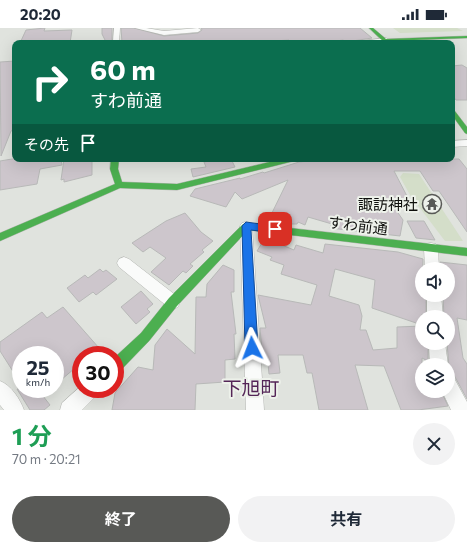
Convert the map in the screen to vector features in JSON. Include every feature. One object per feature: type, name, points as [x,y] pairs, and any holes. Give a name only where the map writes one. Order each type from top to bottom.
[{"type":"street","points":[[116,40],[117,28]]},
{"type":"street","points":[[138,28],[164,33],[198,30]]},
{"type":"street","points":[[371,28],[385,40]]},
{"type":"street","points":[[419,40],[467,37]]},
{"type":"street","points":[[455,115],[467,132]]},
{"type":"street","points":[[455,144],[467,143]]},
{"type":"street","points":[[114,162],[114,169],[120,185]]},
{"type":"street","points":[[0,237],[120,185],[138,185],[158,188],[177,187],[279,162]]},
{"type":"street","points":[[124,357],[145,337],[173,302],[246,226]]},
{"type":"street","points":[[246,226],[254,410]]},
{"type":"street","name":"すわ前通","points":[[246,226],[467,252]]},
{"type":"street","points":[[430,248],[431,262]]},
{"type":"street","points":[[124,264],[173,302]]},
{"type":"street","points":[[0,390],[14,410]]},
{"type":"street","points":[[69,410],[82,398]]},
{"type":"street","points":[[455,398],[461,410]]},
{"type":"green space","points":[[393,28],[457,28],[463,31],[400,33]]},
{"type":"green space","points":[[403,173],[419,174],[463,241],[445,241],[410,195],[400,177]]},
{"type":"building","points":[[45,28],[44,31],[72,30],[70,40],[21,40],[26,30]]},
{"type":"building","points":[[102,28],[112,28],[112,40],[105,40],[102,34]]},
{"type":"building","points":[[121,28],[134,28],[164,36],[198,33],[202,30],[201,28],[360,28],[372,38],[359,40],[122,40]]},
{"type":"building","points":[[12,61],[12,130],[1,156],[0,62]]},
{"type":"building","points":[[462,65],[467,68],[467,100],[455,99],[455,66]]},
{"type":"building","points":[[12,159],[12,162],[62,162],[62,165],[40,169],[37,184],[0,190],[0,161]]},
{"type":"building","points":[[455,159],[459,159],[467,169],[467,232],[439,191],[433,191],[420,171],[394,171],[409,200],[389,200],[403,220],[400,236],[330,228],[332,224],[308,217],[305,225],[298,222],[297,224],[290,224],[270,217],[288,180],[242,199],[235,192],[226,207],[190,196],[195,189],[240,179],[263,172],[264,173],[299,162],[455,162]]},
{"type":"building","points":[[64,162],[92,162],[92,175],[64,182],[64,179],[61,180]]},
{"type":"building","points":[[204,162],[232,162],[235,167],[193,177],[191,169],[206,167]]},
{"type":"building","points":[[185,213],[201,232],[213,241],[202,250],[204,252],[190,264],[193,266],[186,273],[183,271],[169,285],[151,272],[166,258],[150,247],[143,252],[132,243],[166,221]]},
{"type":"building","points":[[407,221],[424,221],[435,240],[416,238]]},
{"type":"building","points":[[265,238],[294,250],[296,245],[323,253],[325,244],[398,252],[423,259],[423,262],[415,262],[415,302],[426,302],[426,310],[415,310],[415,323],[372,308],[375,280],[335,269],[329,296],[359,305],[362,316],[360,330],[366,330],[373,350],[397,348],[397,327],[415,326],[415,350],[428,350],[428,358],[415,358],[415,398],[444,398],[448,406],[418,410],[401,410],[384,366],[355,365],[368,410],[319,410],[312,373],[307,373],[303,355],[278,355],[280,373],[269,374],[268,364],[263,364],[260,328],[266,328],[258,295],[311,305],[317,285],[281,274],[284,265],[270,260],[272,257],[257,251]]},
{"type":"building","points":[[455,264],[467,265],[467,320],[457,318],[463,358],[467,364],[467,399],[455,377],[455,358],[448,358],[448,350],[455,350],[455,310],[444,310],[443,302],[455,302]]},
{"type":"building","points":[[223,265],[234,270],[234,292],[231,292],[236,334],[234,334],[235,359],[225,360],[225,382],[196,384],[195,410],[112,410],[114,398],[124,398],[124,383],[138,367],[153,370],[155,345],[167,329],[195,354],[196,297],[206,297],[207,284]]},
{"type":"building","points":[[100,269],[103,272],[106,270],[117,279],[96,295],[93,292],[79,302],[67,288],[85,275],[88,278]]},
{"type":"building","points":[[141,291],[153,304],[147,309],[150,312],[136,324],[121,307]]},
{"type":"building","points":[[63,307],[97,346],[72,346],[72,371],[64,377],[64,346],[12,346],[12,370],[0,351],[0,342],[42,312],[47,318]]},
{"type":"building","points":[[23,398],[45,398],[50,405],[44,410],[30,410]]},
{"type":"traffic: fast","points":[[371,28],[385,40]]},
{"type":"traffic: fast","points":[[386,40],[467,37]]},
{"type":"traffic: fast","points":[[455,115],[467,132]]},
{"type":"traffic: fast","points":[[115,162],[114,169],[119,185]]},
{"type":"traffic: fast","points":[[0,237],[119,185],[177,187],[279,162]]},
{"type":"traffic: fast","points":[[124,357],[145,337],[173,302],[246,226],[467,252]]},
{"type":"place","name":"諏訪神社","points":[[432,204]]},
{"type":"district","name":"下旭町","points":[[251,387]]},
{"type":"route","points":[[252,348],[246,226],[275,229]]}]
